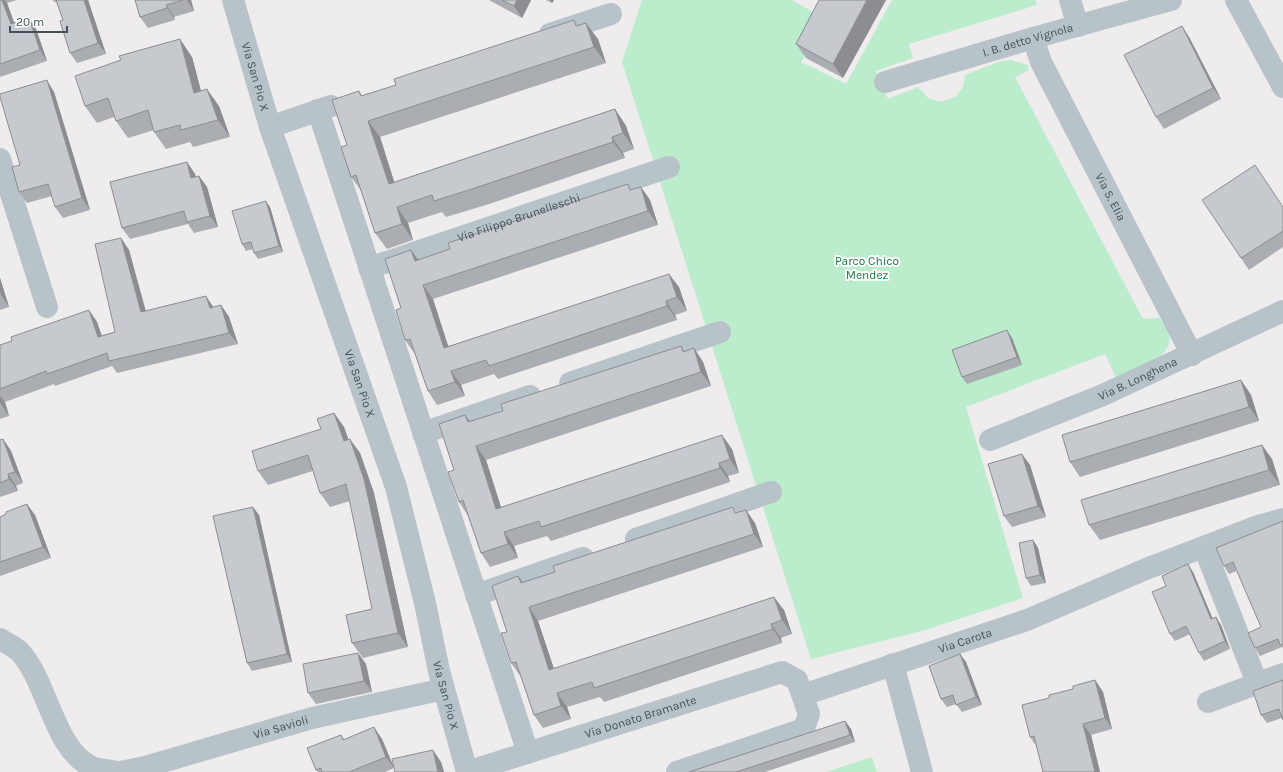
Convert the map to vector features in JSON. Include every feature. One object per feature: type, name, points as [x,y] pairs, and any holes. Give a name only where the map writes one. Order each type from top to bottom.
[{"type":"street","name":"Via San Pio X","points":[[234,0],[270,127],[396,487],[444,689],[467,772]]},
{"type":"street","points":[[1070,0],[1078,26]]},
{"type":"street","name":"I. B. detto Vignola","points":[[886,82],[1033,38],[1171,0]]},
{"type":"street","points":[[1236,0],[1283,87]]},
{"type":"street","points":[[532,41],[612,14]]},
{"type":"street","name":"Via S. Elia","points":[[1033,38],[1041,62],[1192,355]]},
{"type":"street","points":[[270,127],[347,101]]},
{"type":"street","points":[[318,110],[528,753]]},
{"type":"street","points":[[0,159],[47,307]]},
{"type":"street","name":"Via Filippo Brunelleschi","points":[[369,268],[669,167]]},
{"type":"street","name":"Via B. Longhena","points":[[990,440],[1103,395],[1192,355],[1283,311]]},
{"type":"street","points":[[423,432],[720,332]]},
{"type":"street","points":[[476,595],[771,492]]},
{"type":"street","name":"Via Carota","points":[[803,695],[1027,620],[1146,568],[1283,519]]},
{"type":"street","points":[[1204,547],[1257,683]]},
{"type":"street","points":[[0,639],[20,651],[34,670],[61,734],[75,753],[88,765],[117,772]]},
{"type":"street","points":[[892,664],[922,772]]},
{"type":"street","name":"Via Donato Bramante","points":[[467,772],[782,672],[797,680],[803,695]]},
{"type":"street","points":[[1208,702],[1283,674]]},
{"type":"street","name":"Via Savioli","points":[[120,772],[145,767],[312,718],[444,689]]},
{"type":"street","points":[[677,772],[804,729],[809,714],[803,695]]},
{"type":"green space","name":"Parco Chico Mendez","points":[[642,0],[792,0],[825,19],[801,62],[846,84],[892,0],[1035,0],[1037,5],[909,44],[913,58],[876,71],[888,99],[918,87],[928,98],[941,102],[955,97],[963,87],[965,75],[1001,61],[1011,60],[1027,65],[1029,70],[1015,77],[1143,319],[1159,318],[1167,330],[1169,340],[1166,349],[1159,357],[1116,378],[1105,354],[966,407],[1023,598],[922,631],[811,659],[622,62]]},
{"type":"green space","points":[[872,757],[877,772],[826,772]]},
{"type":"building","points":[[0,0],[2,0],[11,24],[29,18],[40,50],[0,64]]},
{"type":"building","points":[[56,0],[84,0],[98,43],[70,53],[60,21],[63,20]]},
{"type":"building","points":[[135,0],[183,0],[166,5],[167,8],[140,17]]},
{"type":"building","points":[[502,0],[517,0],[514,6]]},
{"type":"building","points":[[819,0],[867,0],[833,64],[796,44]]},
{"type":"building","points":[[574,20],[576,26],[586,23],[594,47],[368,121],[389,184],[615,109],[623,133],[612,137],[613,142],[475,188],[434,201],[432,195],[397,207],[402,224],[375,233],[356,175],[351,177],[341,147],[347,145],[332,100],[359,91],[361,96],[396,85],[394,79]]},
{"type":"building","points":[[1182,26],[1213,88],[1156,117],[1124,55]]},
{"type":"building","points":[[180,39],[194,93],[207,89],[218,120],[181,130],[180,125],[154,132],[148,110],[116,121],[108,98],[85,106],[75,76],[121,60],[119,56]]},
{"type":"building","points":[[47,80],[82,198],[55,207],[48,184],[19,192],[12,167],[20,165],[0,97],[0,94]]},
{"type":"building","points":[[187,162],[191,178],[199,176],[210,216],[187,222],[184,211],[122,228],[110,182]]},
{"type":"building","points":[[1255,165],[1283,207],[1283,231],[1241,258],[1202,200]]},
{"type":"building","points":[[628,184],[630,190],[641,187],[648,211],[423,285],[444,348],[669,274],[677,297],[666,301],[667,306],[489,366],[486,360],[451,371],[455,382],[428,391],[410,339],[405,340],[396,310],[401,308],[385,259],[411,250],[415,261],[450,249],[448,243]]},
{"type":"building","points":[[266,201],[279,246],[254,253],[251,242],[242,244],[232,211]]},
{"type":"building","points":[[121,238],[141,312],[206,296],[210,308],[221,305],[229,333],[109,361],[107,353],[47,374],[46,371],[0,389],[0,345],[12,341],[11,337],[89,310],[98,337],[115,332],[95,244]]},
{"type":"building","points":[[1007,330],[1017,357],[962,377],[952,350]]},
{"type":"building","points":[[681,346],[683,352],[694,348],[701,372],[476,446],[496,509],[722,435],[730,459],[719,463],[720,468],[541,527],[539,521],[504,532],[508,544],[481,553],[463,500],[459,502],[448,472],[454,470],[439,424],[465,415],[468,422],[503,411],[501,404]]},
{"type":"building","points":[[1241,380],[1249,407],[1070,462],[1062,435]]},
{"type":"building","points":[[334,413],[344,441],[350,439],[364,479],[398,633],[352,643],[346,615],[372,609],[346,484],[320,493],[308,455],[258,471],[252,451],[321,429],[317,419]]},
{"type":"building","points":[[3,439],[15,472],[8,474],[9,479],[0,483],[0,440]]},
{"type":"building","points":[[1262,445],[1269,470],[1089,525],[1081,500]]},
{"type":"building","points":[[1022,454],[1038,506],[1004,516],[988,464]]},
{"type":"building","points":[[27,504],[43,547],[0,562],[0,517],[6,514],[6,512]]},
{"type":"building","points":[[253,507],[287,654],[247,663],[213,516]]},
{"type":"building","points":[[733,507],[735,513],[746,510],[754,534],[529,607],[549,670],[774,597],[782,620],[771,624],[773,629],[594,688],[592,682],[557,693],[561,706],[534,715],[516,662],[511,663],[501,633],[507,632],[492,586],[518,576],[521,583],[555,572],[553,566]]},
{"type":"building","points":[[1283,521],[1283,644],[1280,645],[1278,639],[1255,648],[1248,633],[1261,627],[1233,562],[1224,566],[1216,548]]},
{"type":"building","points":[[1033,540],[1040,575],[1026,578],[1019,543]]},
{"type":"building","points":[[1188,564],[1211,619],[1216,617],[1225,641],[1199,653],[1186,626],[1170,634],[1152,592],[1166,586],[1162,576]]},
{"type":"building","points":[[358,653],[364,681],[308,693],[303,664]]},
{"type":"building","points":[[960,654],[976,697],[956,705],[953,695],[941,699],[929,666]]},
{"type":"building","points":[[1095,680],[1105,718],[1083,724],[1095,772],[1043,772],[1034,736],[1030,737],[1022,705],[1049,698],[1049,695],[1073,689],[1073,686]]},
{"type":"building","points":[[1283,680],[1283,720],[1279,709],[1261,715],[1253,691]]},
{"type":"building","points":[[845,721],[850,735],[736,772],[689,772]]},
{"type":"building","points":[[374,727],[386,757],[349,772],[322,772],[321,768],[316,770],[307,748],[341,735],[343,740]]},
{"type":"building","points":[[433,750],[438,772],[395,772],[392,759]]}]
